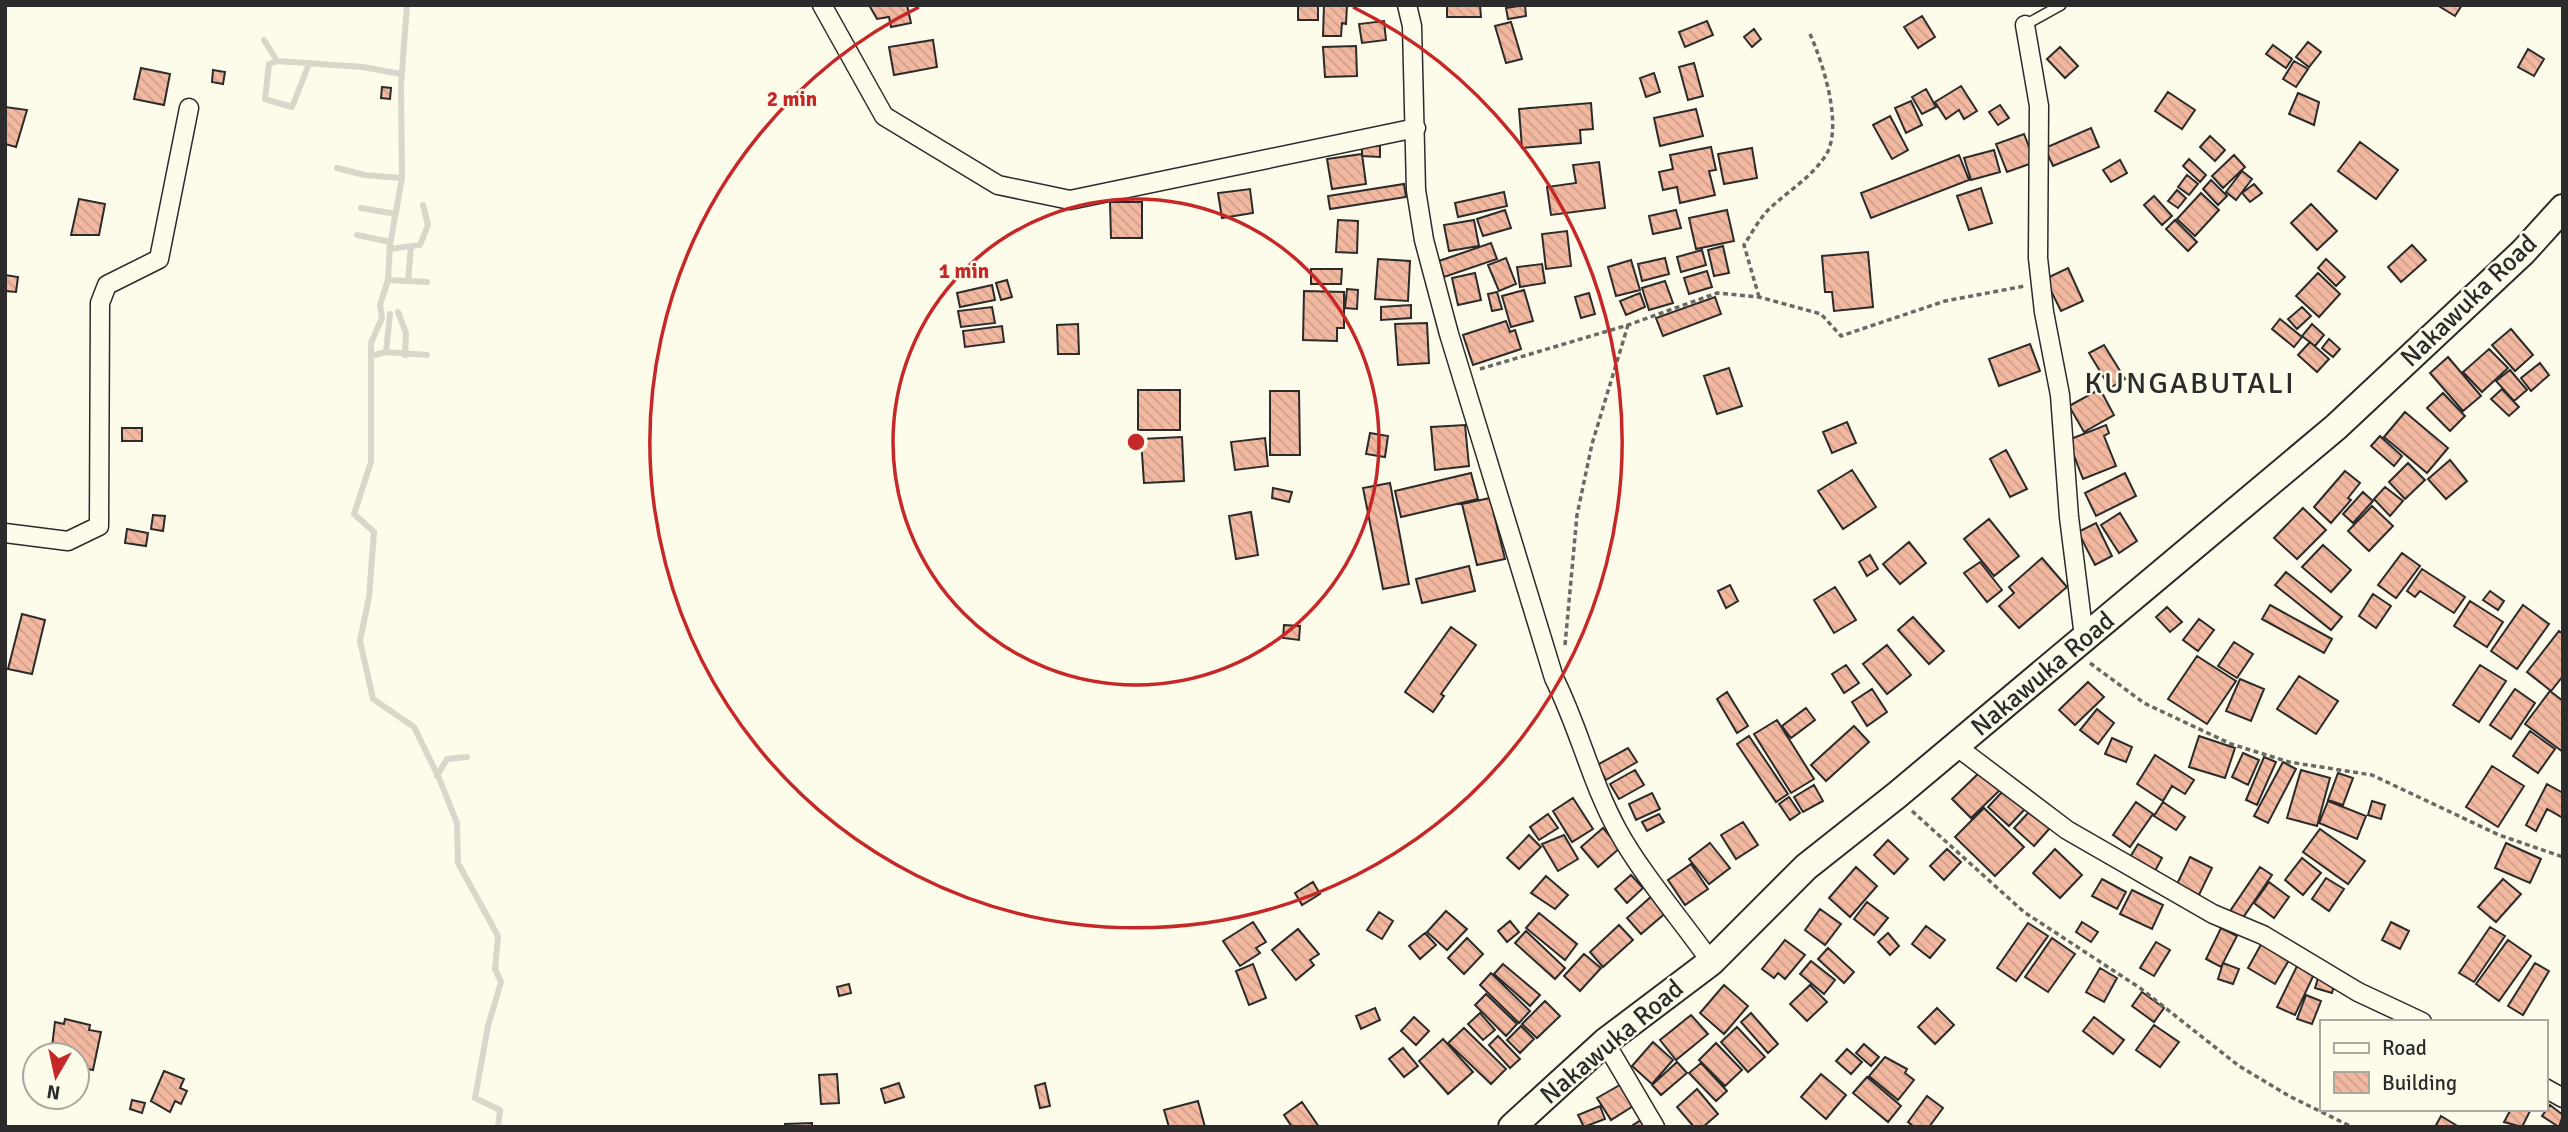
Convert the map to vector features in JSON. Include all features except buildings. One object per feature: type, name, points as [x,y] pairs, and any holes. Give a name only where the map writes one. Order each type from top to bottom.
[{"type":"main road","name":"Nakawuka Road","points":[[1512,1127],[1605,1042],[1712,962],[1806,867],[1897,795],[2336,427],[2522,252],[2563,208]]},
{"type":"street","points":[[822,5],[884,117],[998,185],[1070,200],[1416,128]]},
{"type":"street","points":[[1407,5],[1412,26],[1416,190],[1420,215],[1461,375],[1554,678],[1567,704],[1591,777],[1619,833],[1712,962]]},
{"type":"street","points":[[2025,26],[2039,106],[2040,283],[2060,395],[2078,643]]},
{"type":"street","points":[[5,533],[68,541],[99,526],[100,303],[107,285],[159,258],[189,108]]},
{"type":"street","points":[[1956,746],[2067,830],[2213,914],[2263,935],[2358,992],[2417,1020]]},
{"type":"street","points":[[1605,1042],[1655,1127]]},
{"type":"street","points":[[2547,1089],[2563,1098]]},
{"type":"lane","points":[[2025,26],[2062,5]]},
{"type":"path","points":[[1759,298],[1744,244],[1768,210],[1795,190],[1826,156],[1831,106],[1819,54],[1810,34]]},
{"type":"path","points":[[1461,375],[1628,325],[1717,293],[1759,298],[1822,314],[1841,336],[1945,301],[2040,283]]},
{"type":"path","points":[[1554,678],[1564,654],[1579,503],[1592,444],[1628,325]]},
{"type":"path","points":[[2078,643],[2144,703],[2231,744],[2289,762],[2372,775],[2499,835],[2563,857]]},
{"type":"path","points":[[1897,795],[2024,912],[2140,988],[2239,1066],[2289,1096],[2352,1127]]},
{"type":"waterway","points":[[407,5],[401,85],[402,178],[390,245],[388,280],[380,305],[382,318],[371,343],[371,462],[354,514],[374,532],[369,597],[360,641],[373,699],[414,727],[439,778],[457,823],[458,863],[498,936],[495,969],[501,982],[488,1026],[475,1098],[500,1110],[498,1127]]},
{"type":"waterway","points":[[264,40],[277,61],[363,67],[401,74]]},
{"type":"waterway","points":[[277,61],[269,64],[265,99],[292,107],[309,64]]},
{"type":"waterway","points":[[337,168],[364,175],[402,178]]},
{"type":"waterway","points":[[389,249],[420,245],[428,225],[423,205]]},
{"type":"waterway","points":[[361,208],[396,214]]},
{"type":"waterway","points":[[357,235],[390,242]]},
{"type":"waterway","points":[[408,281],[411,246]]},
{"type":"waterway","points":[[388,280],[427,282]]},
{"type":"waterway","points":[[398,312],[406,333],[405,355]]},
{"type":"waterway","points":[[386,352],[390,314]]},
{"type":"waterway","points":[[371,356],[386,352],[427,355]]},
{"type":"waterway","points":[[437,776],[447,759],[467,757]]},
{"type":"district","name":"KUNGABUTALI","points":[[2190,383]]}]
